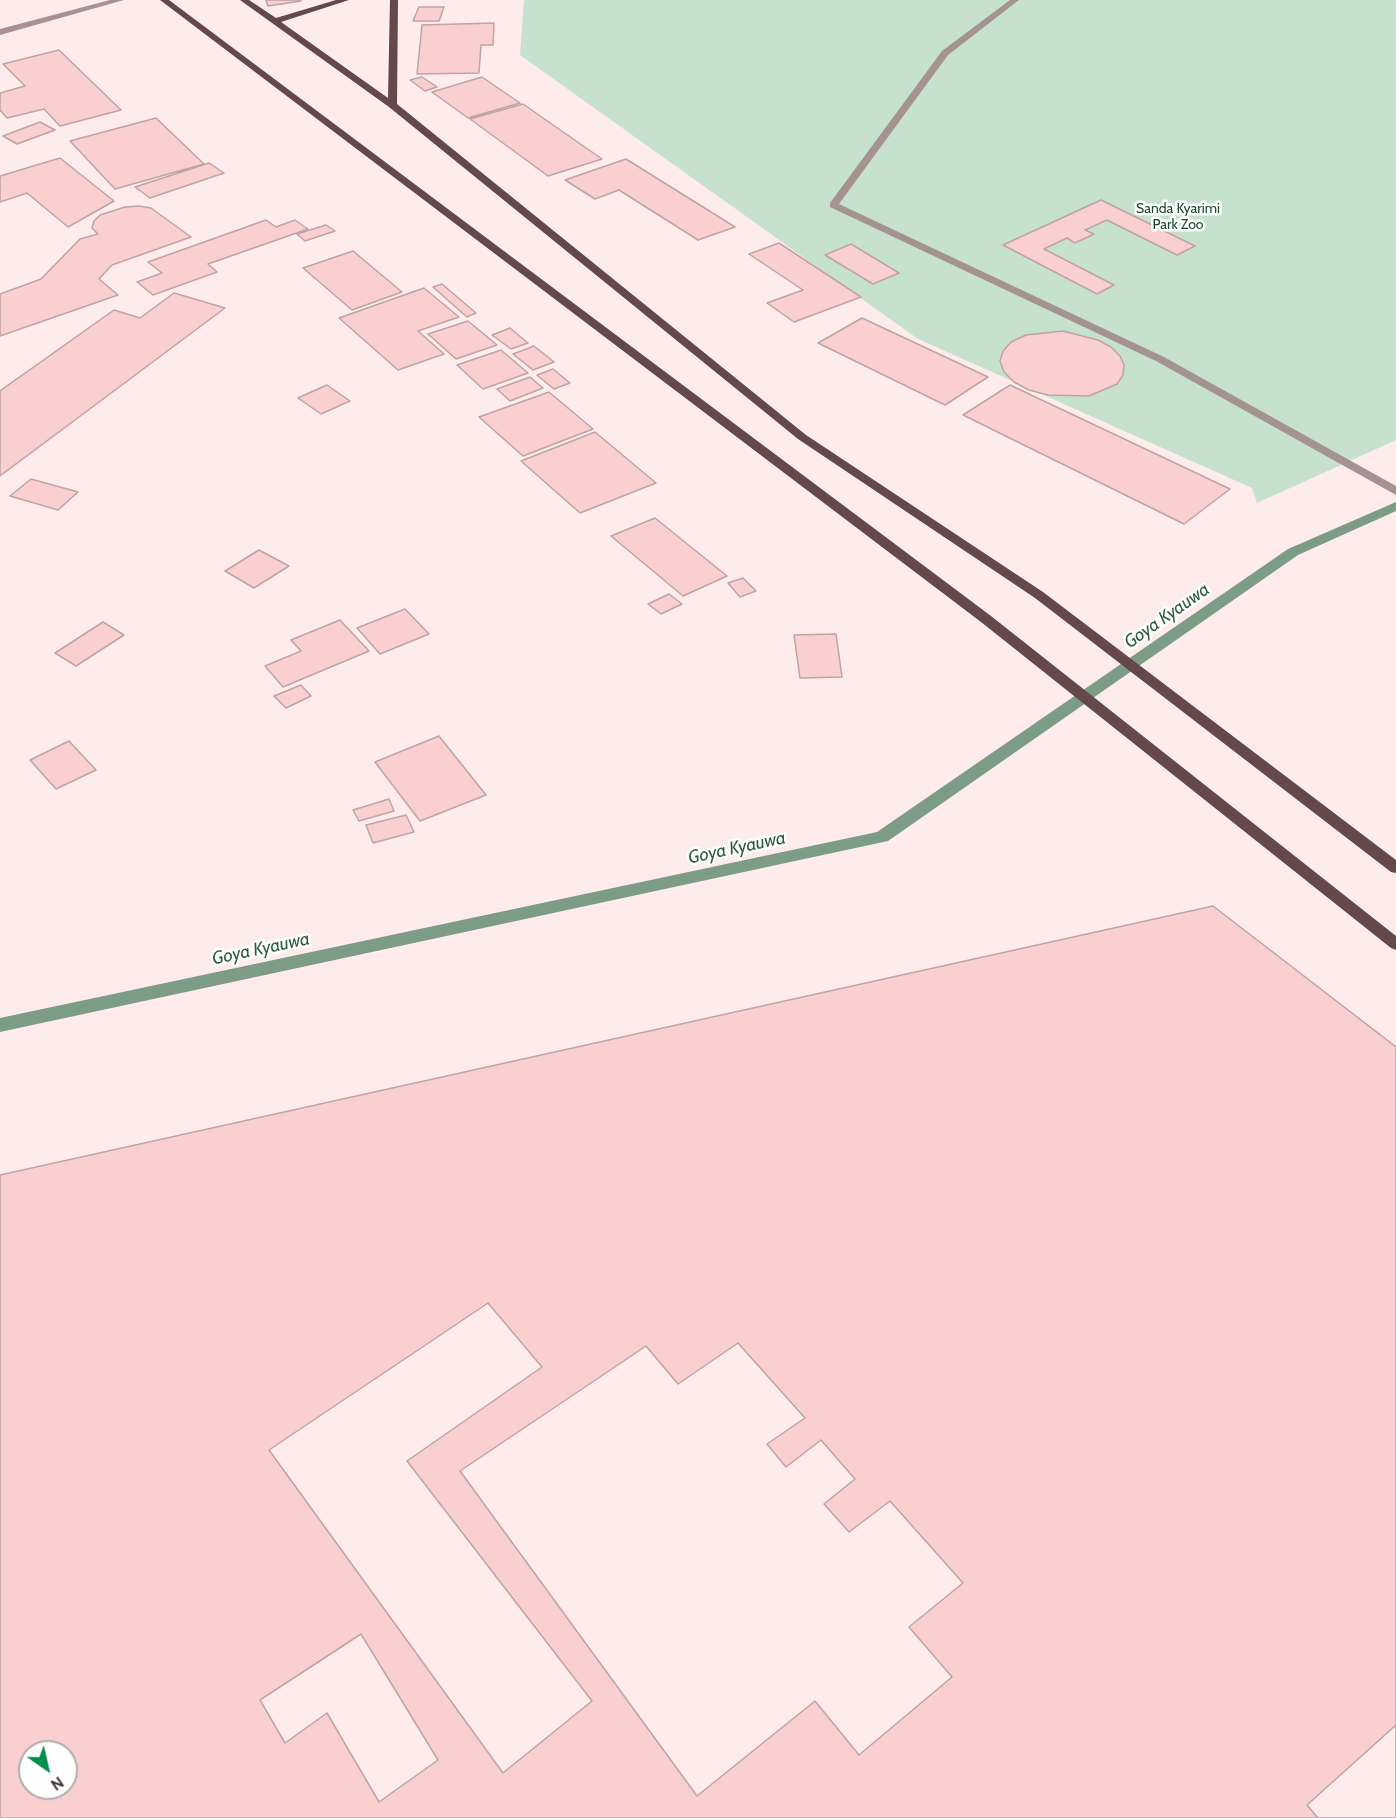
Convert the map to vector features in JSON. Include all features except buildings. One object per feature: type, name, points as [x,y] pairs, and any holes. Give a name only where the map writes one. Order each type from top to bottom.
[{"type":"main road","points":[[164,0],[986,619],[1396,944]]},
{"type":"main road","points":[[244,0],[392,105],[802,437],[1039,595],[1396,868]]},
{"type":"main road","points":[[276,21],[345,0]]},
{"type":"main road","points":[[392,105],[394,0]]},
{"type":"street","points":[[0,32],[120,0]]},
{"type":"street","points":[[1015,0],[945,53],[833,205],[1160,359],[1396,490]]},
{"type":"green space","name":"Sanda Kyarimi Park Zoo","points":[[524,0],[1396,0],[1396,440],[1257,503],[1252,488],[918,339],[520,55]]},
{"type":"waterway","name":"Goya Kyauwa","points":[[0,1025],[882,837],[1293,552],[1396,506]]}]
